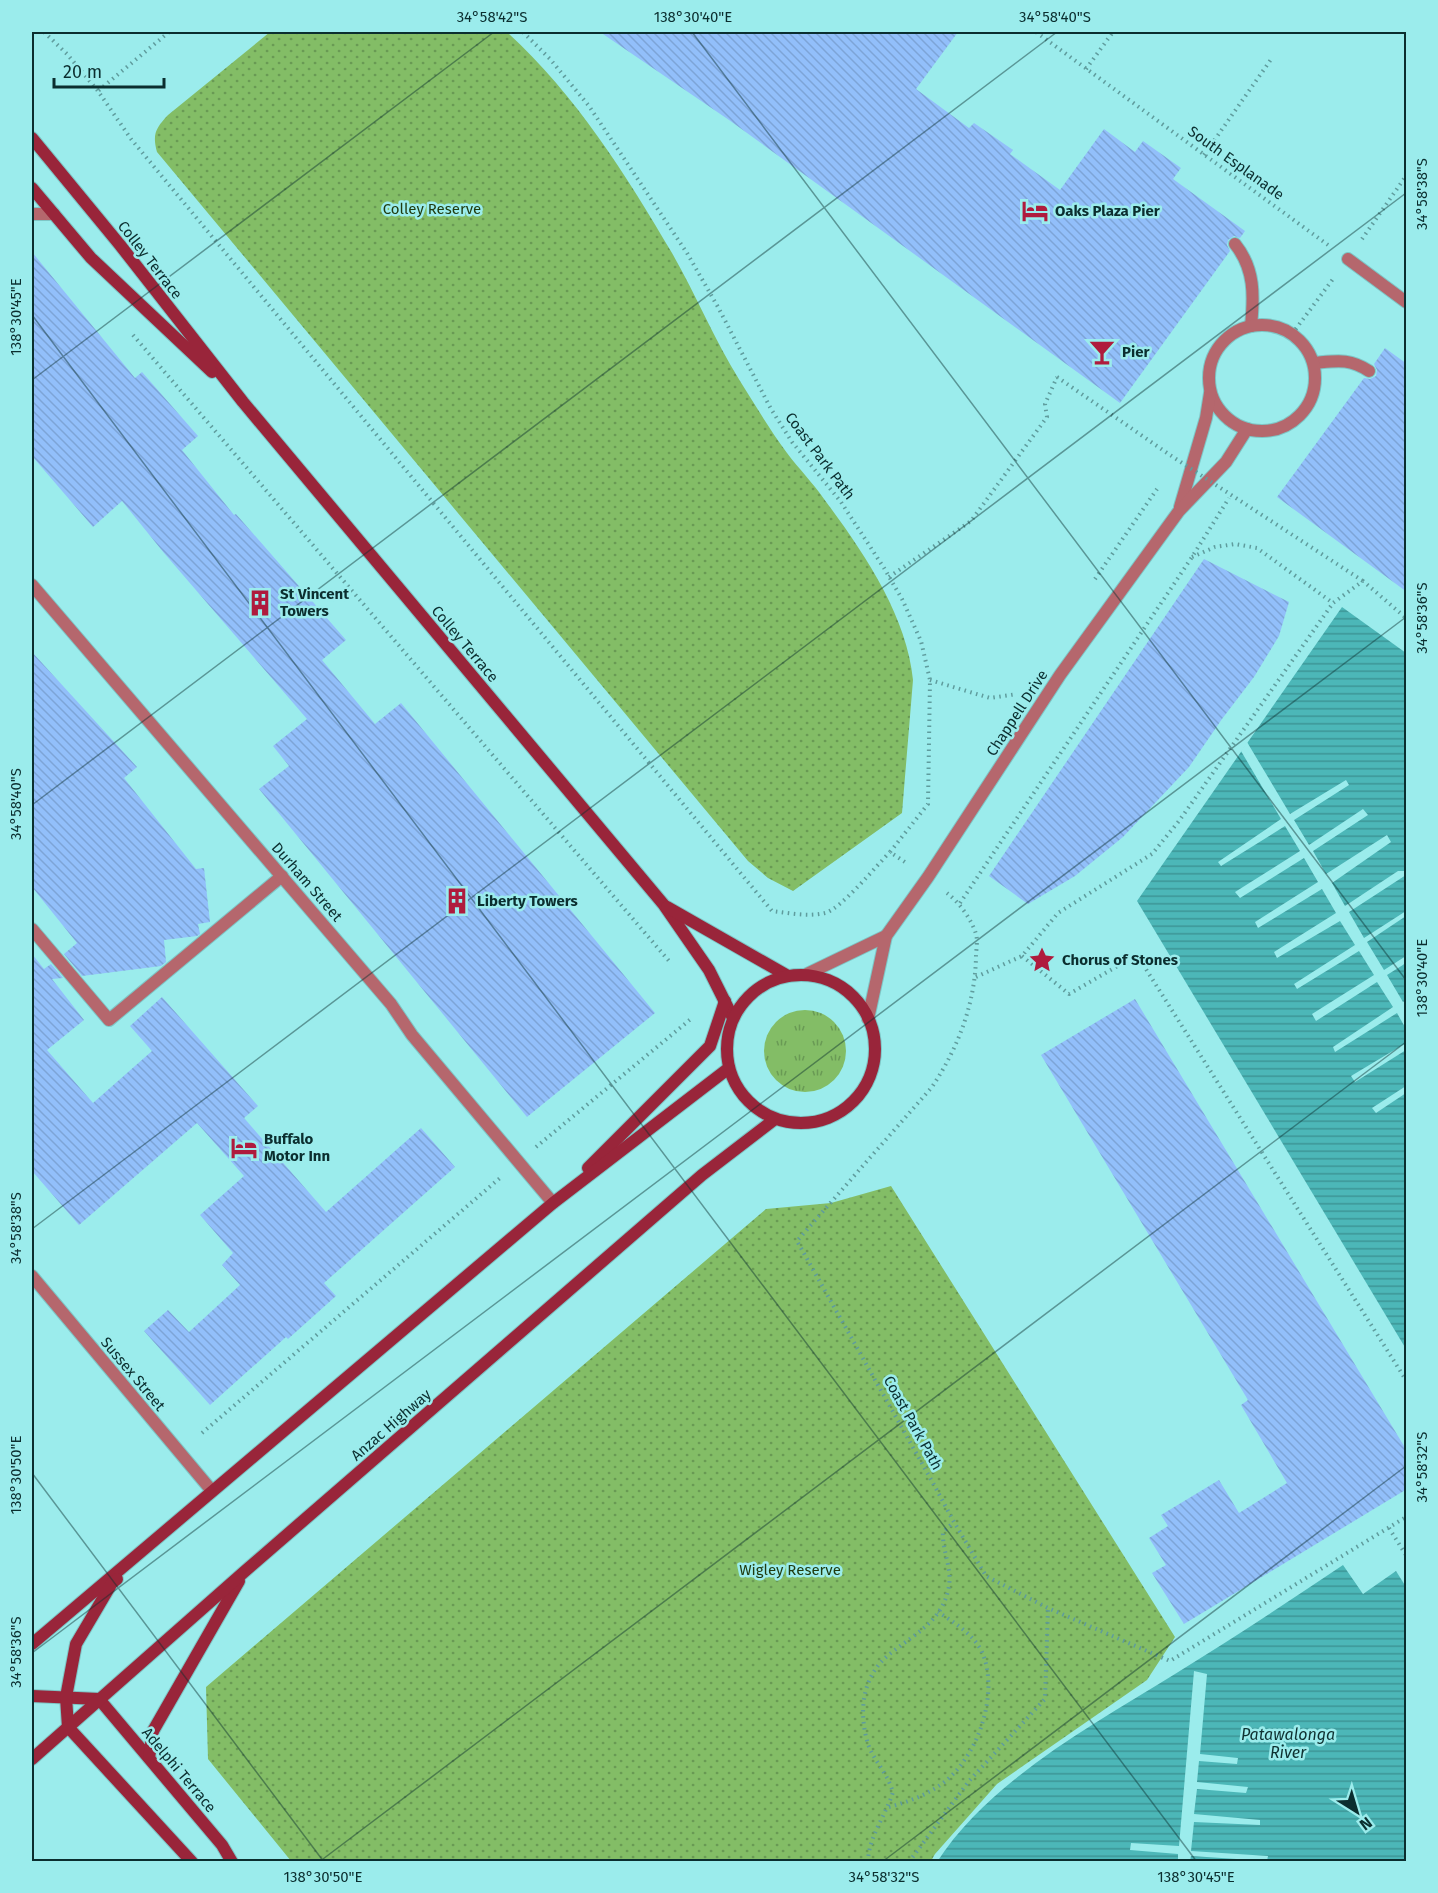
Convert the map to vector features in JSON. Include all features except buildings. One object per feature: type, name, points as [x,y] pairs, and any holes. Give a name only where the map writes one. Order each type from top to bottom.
[{"type":"street","name":"Colley Terrace","points":[[32,138],[120,244],[243,402],[664,905],[709,970],[733,1018]]},
{"type":"street","name":"Colley Terrace","points":[[32,188],[91,258],[243,402]]},
{"type":"street","points":[[32,214],[54,214]]},
{"type":"street","points":[[1235,244],[1243,254],[1252,279],[1251,326]]},
{"type":"street","points":[[1348,259],[1407,302]]},
{"type":"street","points":[[1265,324],[1280,327],[1292,334],[1302,341],[1314,363],[1316,375],[1311,400],[1295,420],[1272,430],[1247,429],[1235,423],[1224,415],[1210,391],[1208,377],[1217,350],[1238,330],[1251,326],[1265,324]]},
{"type":"street","points":[[1314,363],[1346,361],[1356,363],[1369,371]]},
{"type":"street","name":"Chappell Drive","points":[[1179,511],[1206,418],[1210,391]]},
{"type":"street","name":"Chappell Drive","points":[[868,1019],[886,936],[928,877],[1060,675],[1179,511],[1226,462],[1247,429]]},
{"type":"street","name":"Durham Street","points":[[32,585],[391,1004],[412,1035],[553,1203]]},
{"type":"street","points":[[32,930],[109,1020],[282,876]]},
{"type":"street","name":"Colley Terrace","points":[[664,905],[788,976]]},
{"type":"street","name":"Chappell Drive","points":[[805,975],[886,936]]},
{"type":"street","points":[[805,975],[825,979],[843,988],[858,1001],[868,1019],[874,1038],[874,1058],[869,1077],[859,1094],[842,1110],[821,1120],[798,1123],[775,1119],[754,1107],[738,1090],[729,1068],[726,1052],[728,1035],[733,1018],[742,1003],[755,990],[771,981],[788,976],[805,975]]},
{"type":"street","points":[[553,1203],[710,1046],[725,1001]]},
{"type":"street","points":[[32,1644],[553,1203],[729,1068]]},
{"type":"street","name":"Anzac Highway","points":[[32,1759],[702,1175],[775,1119]]},
{"type":"street","name":"Sussex Street","points":[[32,1276],[212,1491]]},
{"type":"street","points":[[170,1527],[112,1583],[76,1644],[66,1697],[68,1726],[192,1862]]},
{"type":"street","points":[[149,1758],[153,1731],[244,1572]]},
{"type":"street","points":[[32,1696],[99,1699]]},
{"type":"street","name":"Adelphi Terrace","points":[[99,1699],[222,1845],[232,1862]]},
{"type":"path","name":"Coast Park Path","points":[[44,32],[67,54],[98,91],[131,139],[772,912],[826,913],[853,892],[890,852],[928,804],[930,680],[921,641],[889,577],[841,502],[792,442],[771,409],[702,280],[625,159],[589,106],[550,59],[523,32]]},
{"type":"path","points":[[98,91],[169,32]]},
{"type":"path","name":"South Esplanade","points":[[1036,32],[1348,259]]},
{"type":"path","points":[[1086,69],[1113,32]]},
{"type":"path","points":[[1204,155],[1272,58]]},
{"type":"path","points":[[1292,334],[1407,176]]},
{"type":"path","points":[[128,330],[670,962]]},
{"type":"path","points":[[889,577],[971,521],[1047,417],[1045,404],[1057,377],[1170,455],[1363,581],[1407,618]]},
{"type":"path","points":[[1173,464],[1190,437],[1198,442]]},
{"type":"path","points":[[1089,588],[1161,482]]},
{"type":"path","points":[[960,903],[1192,557],[1232,493]]},
{"type":"path","points":[[1192,557],[1215,548],[1235,544],[1257,548],[1333,603]]},
{"type":"path","points":[[975,977],[1022,956],[1058,913],[1152,854],[1179,821],[1333,603],[1363,581]]},
{"type":"path","points":[[930,680],[990,698],[1018,694]]},
{"type":"path","points":[[890,852],[901,860]]},
{"type":"path","name":"Coast Park Path","points":[[951,896],[960,903],[976,935],[973,994],[966,1019],[948,1063],[932,1087],[797,1241],[986,1576],[1048,1608],[1170,1661],[1389,1528]]},
{"type":"path","points":[[1022,956],[1069,994],[1137,955],[1407,1380]]},
{"type":"path","points":[[535,1148],[696,1014]]},
{"type":"path","points":[[202,1433],[505,1174]]},
{"type":"path","points":[[1407,1517],[1389,1528],[1407,1554]]},
{"type":"path","points":[[868,1862],[872,1839],[889,1806],[893,1792],[868,1745],[862,1707],[866,1688],[876,1668],[889,1654],[921,1632],[935,1619],[949,1585],[947,1556],[942,1542],[943,1532],[954,1522]]},
{"type":"path","points":[[909,1862],[969,1781],[1045,1699],[1048,1608]]},
{"type":"path","points":[[889,1806],[909,1802],[944,1782],[961,1765],[972,1746],[987,1708],[990,1691],[982,1652],[975,1641],[956,1623],[938,1612]]},
{"type":"green space","name":"Colley Reserve","points":[[270,32],[507,32],[555,81],[617,164],[672,253],[740,381],[781,444],[820,493],[867,562],[902,631],[913,680],[902,813],[793,891],[768,878],[748,861],[157,152],[156,132],[168,115]]},
{"type":"green space","points":[[805,1010],[821,1013],[834,1022],[843,1035],[846,1051],[843,1067],[834,1080],[821,1089],[805,1092],[789,1089],[776,1080],[767,1067],[764,1051],[767,1035],[776,1022],[789,1013]]},
{"type":"green space","name":"Wigley Reserve","points":[[891,1186],[1175,1637],[1147,1680],[997,1784],[931,1861],[291,1861],[208,1759],[206,1687],[766,1209],[831,1203]]},
{"type":"water","points":[[1342,607],[1406,653],[1406,1349],[1137,901]]},
{"type":"water","name":"Patawalonga River","points":[[1343,1565],[1363,1594],[1396,1571],[1406,1587],[1406,1861],[937,1862],[959,1832],[985,1805],[1045,1756],[1239,1634]]},
{"type":"pier","points":[[1247,742],[1290,814],[1346,780],[1349,785],[1294,820],[1309,845],[1363,809],[1368,815],[1313,851],[1326,874],[1387,835],[1391,842],[1332,883],[1345,906],[1398,871],[1406,871],[1406,875],[1349,912],[1364,938],[1406,911],[1406,916],[1367,942],[1384,970],[1406,956],[1406,963],[1387,975],[1403,1002],[1406,1000],[1406,1029],[1397,1013],[1335,1052],[1333,1047],[1393,1007],[1377,982],[1316,1021],[1312,1014],[1374,975],[1359,951],[1297,989],[1294,984],[1355,945],[1340,921],[1277,958],[1274,952],[1336,913],[1322,889],[1258,928],[1255,922],[1318,882],[1304,858],[1240,898],[1235,892],[1300,851],[1285,826],[1221,866],[1218,862],[1281,819],[1241,751]]},
{"type":"pier","points":[[1406,1043],[1406,1050],[1355,1082],[1351,1076]]},
{"type":"pier","points":[[1406,1086],[1406,1093],[1376,1113],[1372,1108]]},
{"type":"pier","points":[[1194,1671],[1207,1674],[1200,1754],[1238,1758],[1237,1764],[1199,1761],[1197,1782],[1248,1787],[1246,1793],[1197,1789],[1194,1814],[1260,1820],[1260,1825],[1194,1822],[1191,1851],[1268,1856],[1267,1861],[1191,1856],[1190,1861],[1178,1861],[1178,1854],[1130,1850],[1131,1843],[1179,1846]]},
{"type":"place","name":"Oaks Plaza Pier","points":[[1035,211]]},
{"type":"place","name":"Pier","points":[[1102,352]]},
{"type":"place","name":"St Vincent Towers","points":[[260,603]]},
{"type":"place","name":"Liberty Towers","points":[[457,901]]},
{"type":"place","name":"Chorus of Stones","points":[[1042,960]]},
{"type":"place","name":"Buffalo Motor Inn","points":[[244,1148]]}]
